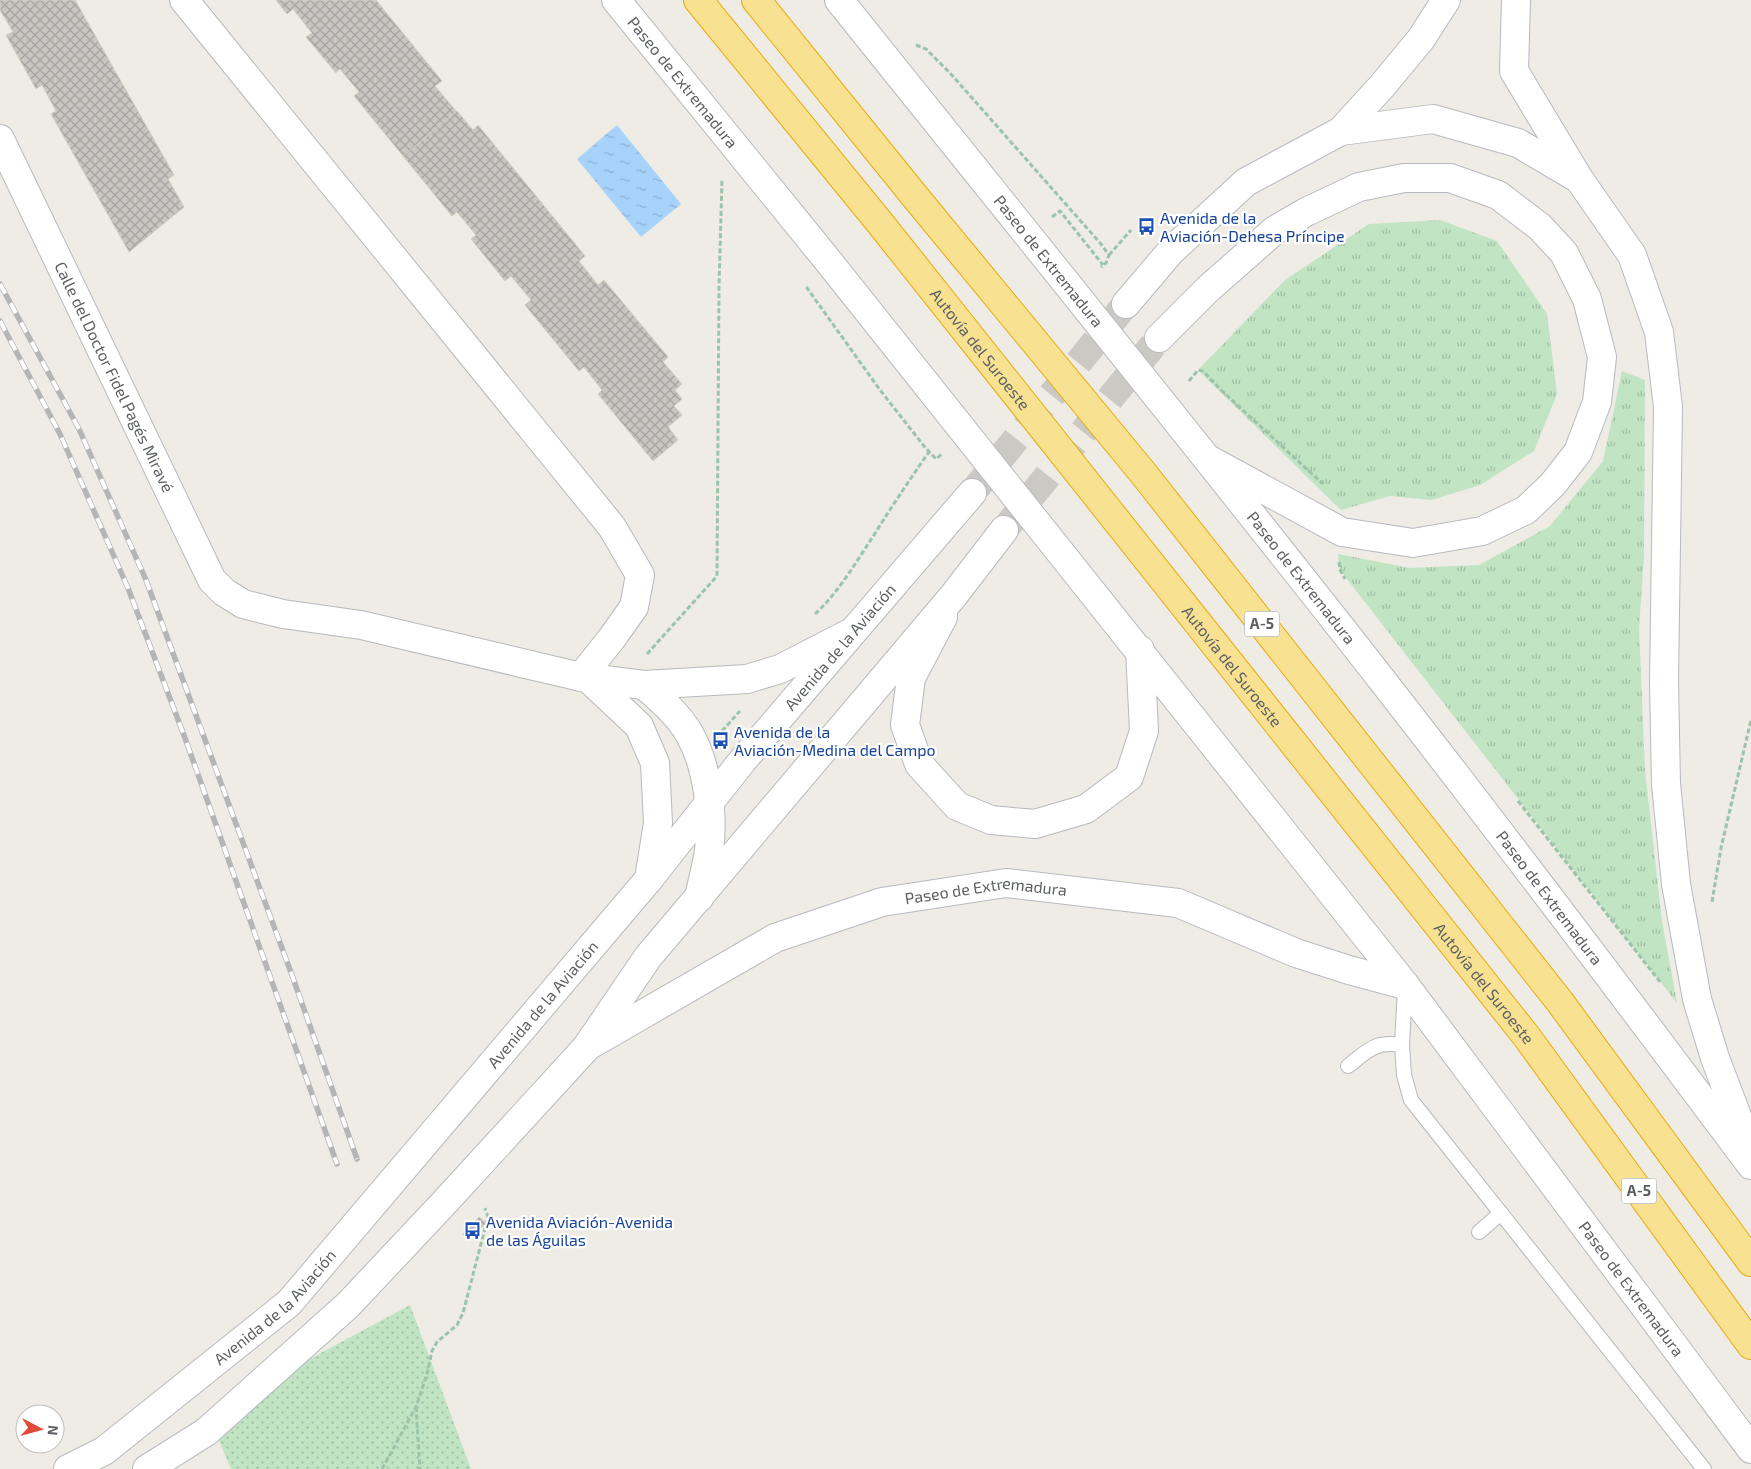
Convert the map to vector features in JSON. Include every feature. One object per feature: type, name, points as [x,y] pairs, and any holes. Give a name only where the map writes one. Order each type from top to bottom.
[{"type":"highway","name":"Autovía del Suroeste","points":[[698,0],[899,246],[1527,1037],[1751,1345]]},
{"type":"highway","name":"A-5","points":[[756,0],[1143,473],[1560,1002],[1751,1262]]},
{"type":"street","points":[[184,0],[612,527],[629,553],[640,575],[634,607],[585,678],[639,726],[655,763],[658,823],[649,879]]},
{"type":"street","name":"Paseo de Extremadura","points":[[616,0],[1140,650],[1406,985],[1751,1449]]},
{"type":"street","name":"Paseo de Extremadura","points":[[839,0],[1208,459],[1548,894],[1751,1165]]},
{"type":"street","points":[[1126,304],[1171,251],[1246,182],[1341,130],[1382,86],[1421,39],[1446,0]]},
{"type":"street","points":[[1516,0],[1514,71],[1580,179],[1632,255],[1659,332],[1668,406],[1664,682],[1666,784],[1676,884],[1697,1000],[1715,1058],[1751,1152]]},
{"type":"street","points":[[1341,130],[1433,119],[1518,143],[1580,179]]},
{"type":"street","name":"Calle del Doctor Fidel Pagés Miravé","points":[[0,138],[212,580],[224,592],[243,604],[283,614],[361,625],[585,678],[644,685],[747,679],[780,669],[852,632]]},
{"type":"street","points":[[1159,338],[1208,290],[1275,230],[1306,212],[1359,187],[1404,178],[1450,178],[1498,195],[1540,227],[1564,253],[1587,299],[1602,357],[1597,402],[1578,452],[1554,484],[1526,510],[1482,531],[1413,543],[1342,532],[1208,459]]},
{"type":"street","name":"Avenida de la Aviación","points":[[68,1469],[104,1450],[289,1303],[649,879],[743,760],[972,493]]},
{"type":"street","points":[[147,1469],[206,1432],[348,1305],[586,1048],[648,958],[954,595],[1004,530]]},
{"type":"street","points":[[954,595],[911,678],[905,725],[919,764],[957,806],[990,820],[1035,824],[1086,809],[1129,777],[1144,731],[1140,650]]},
{"type":"street","points":[[644,685],[666,705],[690,735],[705,773],[710,802],[710,848],[699,898]]},
{"type":"street","name":"Paseo de Extremadura","points":[[586,1048],[775,938],[882,902],[1006,883],[1178,903],[1296,953],[1349,970],[1406,985]]},
{"type":"lane","points":[[1406,985],[1402,1045],[1404,1074],[1411,1100],[1704,1469]]},
{"type":"lane","points":[[1348,1066],[1376,1045],[1388,1043],[1402,1045]]},
{"type":"lane","points":[[1479,1232],[1501,1213]]},
{"type":"path","points":[[909,42],[926,50],[950,73],[1069,206],[1109,255]]},
{"type":"path","points":[[646,654],[717,576],[718,286],[722,173]]},
{"type":"path","points":[[1049,219],[1060,212],[1102,266],[1131,230]]},
{"type":"path","points":[[811,283],[807,288],[842,340],[880,390],[936,459],[944,452]]},
{"type":"path","points":[[1189,381],[1198,370],[1202,371],[1327,488]]},
{"type":"path","points":[[813,615],[825,605],[849,574],[902,490],[929,452]]},
{"type":"path","points":[[1338,554],[1340,570],[1346,582]]},
{"type":"path","points":[[721,732],[748,702],[747,679]]},
{"type":"path","points":[[1715,887],[1721,848],[1751,720]]},
{"type":"path","points":[[1516,799],[1677,1003],[1697,1000]]},
{"type":"path","points":[[382,1469],[416,1408],[427,1374],[432,1350],[437,1342],[457,1325],[463,1313],[488,1217],[485,1208]]},
{"type":"path","points":[[416,1408],[420,1469]]},
{"type":"green space","points":[[1440,220],[1497,241],[1547,314],[1557,394],[1534,451],[1480,485],[1432,500],[1390,496],[1341,510],[1198,370],[1285,280],[1369,224]]},
{"type":"green space","points":[[1622,371],[1645,380],[1644,556],[1639,628],[1645,771],[1662,921],[1677,1003],[1340,570],[1338,554],[1410,568],[1479,565],[1550,526],[1603,461]]},
{"type":"green space","points":[[410,1305],[471,1469],[231,1469],[209,1417]]},
{"type":"water","points":[[617,125],[681,204],[641,237],[577,159]]},
{"type":"building","points":[[0,0],[75,0],[174,175],[168,179],[184,207],[129,252],[51,114],[56,111],[42,85],[36,89],[6,35],[13,32],[0,10]]},
{"type":"building","points":[[276,0],[376,0],[442,81],[435,86],[457,112],[403,156],[354,96],[359,92],[340,69],[336,73],[306,37],[312,33],[293,9],[287,14]]},
{"type":"building","points":[[457,111],[473,130],[478,125],[585,256],[579,261],[598,285],[604,280],[668,357],[663,362],[682,384],[675,390],[682,399],[674,406],[682,415],[668,427],[678,440],[653,461],[598,394],[602,390],[584,367],[579,371],[525,305],[531,300],[511,276],[505,281],[471,239],[476,235],[457,212],[452,216],[403,156]]},
{"type":"building","points":[[479,1217],[486,1223],[469,1240],[463,1234]]},
{"type":"tunnel","points":[[972,493],[1126,304]]},
{"type":"tunnel","points":[[1004,530],[1159,338]]},
{"type":"railway","points":[[0,284],[79,429],[146,580],[293,978],[357,1159]]},
{"type":"railway","points":[[0,321],[60,434],[128,588],[185,738],[337,1164]]},
{"type":"place","name":"Avenida de la Aviación-Dehesa Príncipe","points":[[1146,227]]},
{"type":"place","name":"Avenida de la Aviación-Medina del Campo","points":[[720,741]]},
{"type":"place","name":"Avenida Aviación-Avenida de las Águilas","points":[[472,1231]]}]
